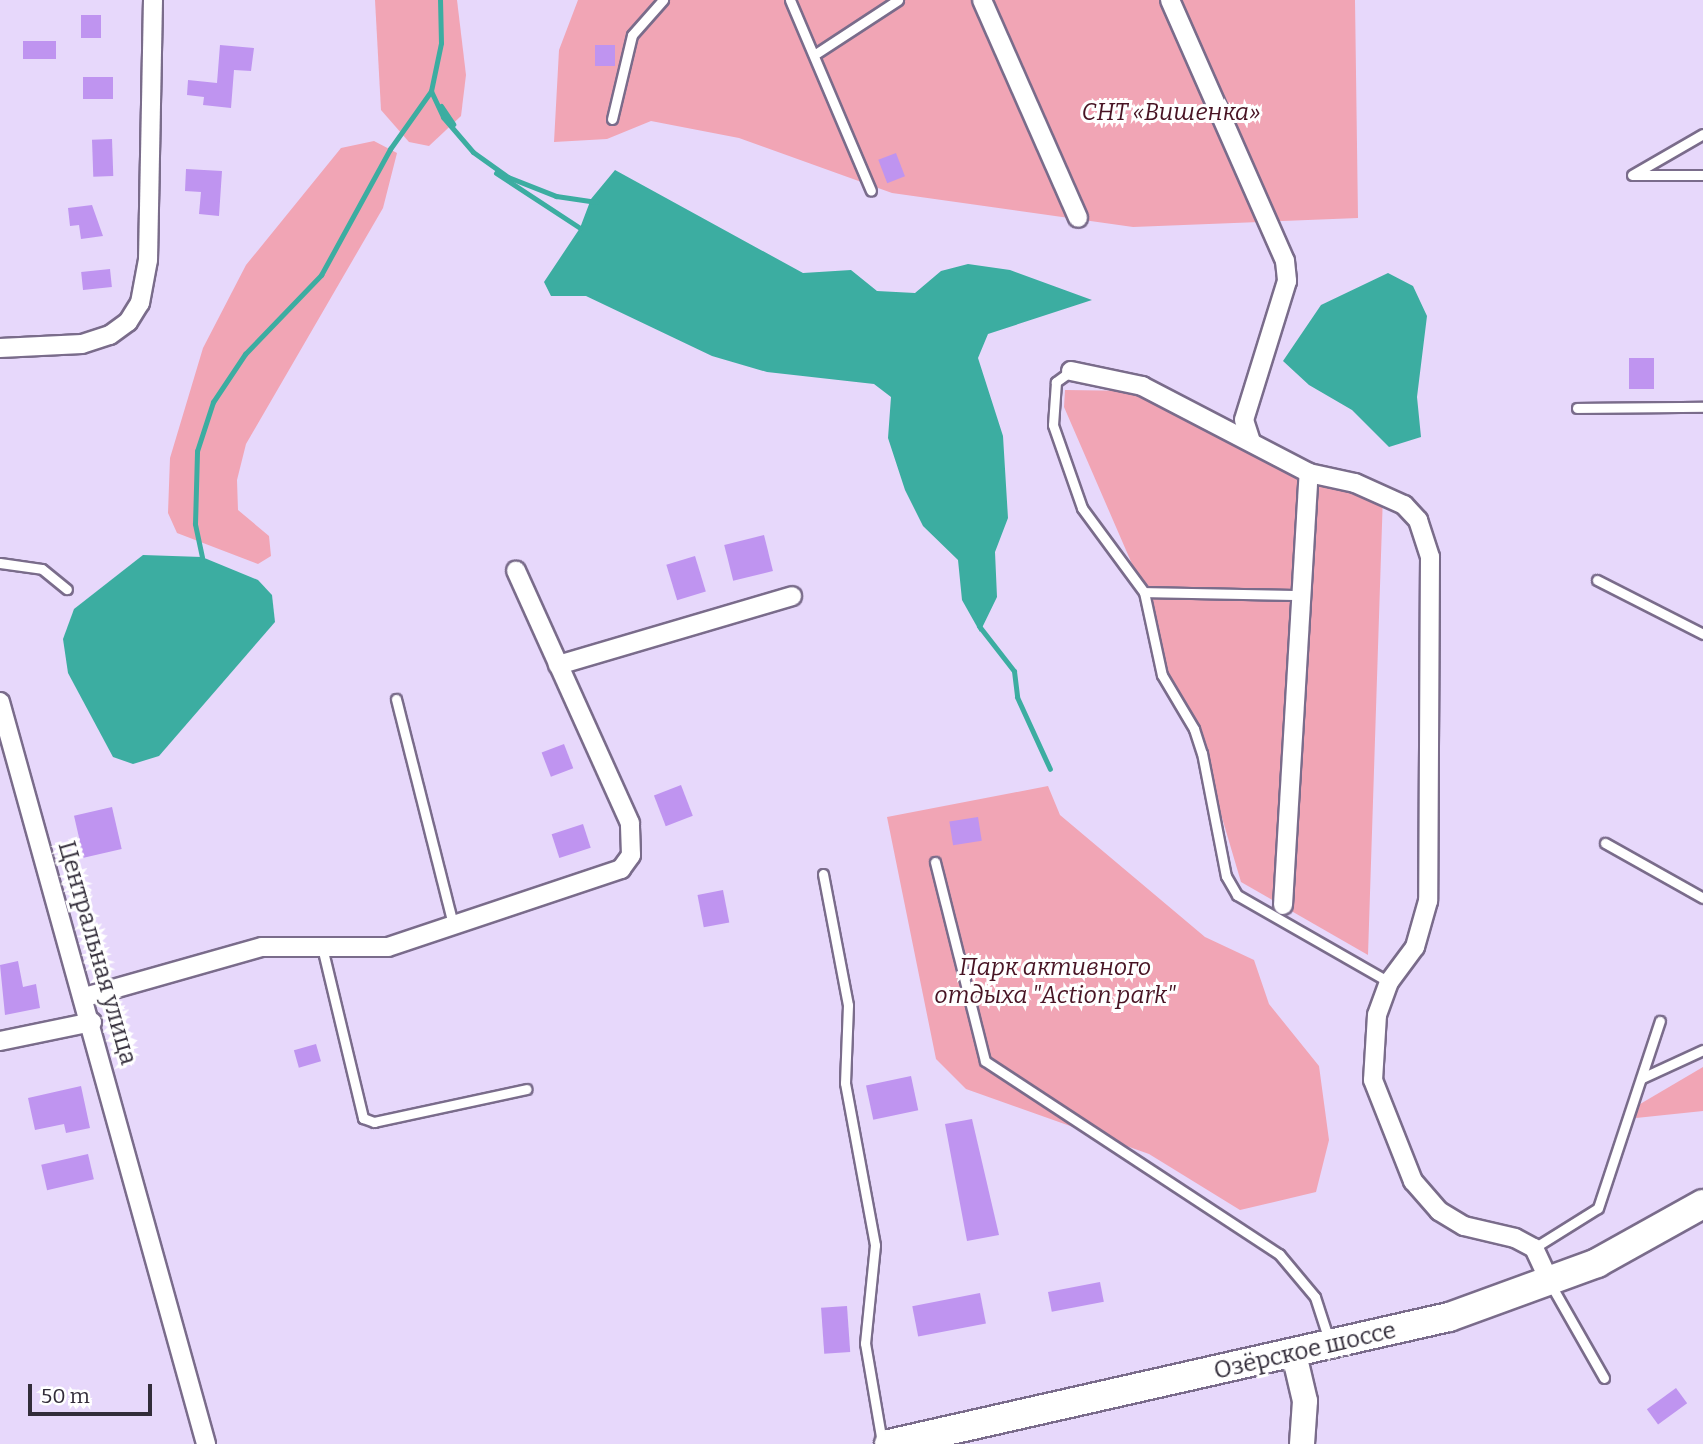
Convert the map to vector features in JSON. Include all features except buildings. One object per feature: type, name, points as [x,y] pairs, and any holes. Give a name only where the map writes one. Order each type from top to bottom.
[{"type":"main road","name":"Озёрское шоссе","points":[[889,1444],[1450,1317],[1550,1283],[1703,1204]]},
{"type":"main road","points":[[1294,1354],[1305,1401],[1302,1444]]},
{"type":"street","points":[[0,348],[82,344],[110,335],[128,322],[140,303],[148,260],[153,0]]},
{"type":"street","points":[[982,0],[1078,218]]},
{"type":"street","points":[[1170,0],[1285,261],[1287,281],[1244,420],[1251,441]]},
{"type":"street","points":[[1071,371],[1142,386],[1309,473],[1355,483],[1404,505],[1427,541],[1428,901],[1415,947],[1389,982],[1377,1015],[1373,1080],[1413,1181],[1439,1211],[1464,1226],[1515,1237],[1534,1248],[1550,1283]]},
{"type":"street","points":[[1283,905],[1304,596],[1309,473]]},
{"type":"street","points":[[85,997],[262,947],[321,944],[388,947],[454,928],[621,869],[631,855],[630,823],[516,571]]},
{"type":"street","points":[[558,665],[792,596]]},
{"type":"street","name":"Центральная улица","points":[[0,702],[92,1022],[206,1444]]},
{"type":"street","points":[[0,1041],[92,1022]]},
{"type":"lane","points":[[612,119],[628,45],[663,0]]},
{"type":"lane","points":[[790,0],[817,53],[871,191]]},
{"type":"lane","points":[[817,53],[898,0]]},
{"type":"lane","points":[[1703,134],[1632,175],[1703,175]]},
{"type":"lane","points":[[1071,371],[1056,382],[1053,425],[1082,508],[1144,593],[1162,675],[1198,741],[1226,876],[1237,895],[1389,982]]},
{"type":"lane","points":[[1577,408],[1703,407]]},
{"type":"lane","points":[[0,563],[42,569],[68,589]]},
{"type":"lane","points":[[1597,580],[1703,634]]},
{"type":"lane","points":[[1144,593],[1304,596]]},
{"type":"lane","points":[[396,699],[454,928]]},
{"type":"lane","points":[[1605,843],[1703,898]]},
{"type":"lane","points":[[935,862],[985,1061],[1279,1254],[1315,1297],[1330,1345]]},
{"type":"lane","points":[[824,874],[848,1005],[845,1083],[875,1245],[865,1343],[883,1444]]},
{"type":"lane","points":[[321,944],[363,1118],[374,1122],[526,1088]]},
{"type":"lane","points":[[1534,1248],[1598,1208],[1660,1021]]},
{"type":"lane","points":[[1642,1078],[1703,1050]]},
{"type":"lane","points":[[1550,1283],[1604,1378]]},
{"type":"green space","points":[[375,0],[457,0],[466,75],[461,116],[429,146],[409,142],[381,110]]},
{"type":"green space","name":"СНТ «Вишенка»","points":[[578,0],[1355,0],[1358,218],[1133,227],[892,193],[739,138],[651,121],[607,139],[554,142],[559,50]]},
{"type":"green space","points":[[374,141],[397,153],[383,208],[246,444],[237,480],[238,510],[269,536],[271,556],[258,564],[177,533],[168,513],[170,458],[203,348],[246,265],[341,148]]},
{"type":"green space","points":[[1065,390],[1137,391],[1230,439],[1383,494],[1368,955],[1241,882],[1210,777],[1175,697],[1145,594],[1064,407]]},
{"type":"green space","name":"Парк активного отдыха \"Action park\"","points":[[1048,786],[1060,815],[1205,937],[1254,960],[1269,1004],[1319,1066],[1329,1140],[1316,1192],[1240,1210],[1149,1154],[966,1089],[936,1059],[887,817]]},
{"type":"green space","points":[[1703,1067],[1703,1111],[1636,1118],[1635,1107]]},
{"type":"shaded area","points":[[615,170],[803,273],[851,270],[877,291],[915,293],[941,271],[968,264],[1010,270],[1092,300],[988,334],[978,358],[1003,436],[1008,518],[995,552],[997,597],[980,632],[962,600],[958,560],[923,526],[905,490],[888,438],[891,397],[874,384],[767,372],[712,356],[586,296],[551,296],[544,282],[580,228],[591,199]]},
{"type":"shaded area","points":[[1388,273],[1413,286],[1427,316],[1417,397],[1421,437],[1389,447],[1352,410],[1309,385],[1283,361],[1321,305]]},
{"type":"shaded area","points":[[143,555],[202,557],[258,580],[272,595],[275,622],[159,756],[133,764],[113,757],[68,673],[63,639],[74,609]]},
{"type":"waterway","points":[[202,557],[195,524],[197,451],[213,402],[245,354],[321,275],[390,149],[431,91],[441,43],[440,0]]},
{"type":"waterway","points":[[431,91],[443,117],[473,152],[508,177],[556,196],[597,202]]},
{"type":"waterway","points":[[441,106],[453,124]]},
{"type":"waterway","points":[[496,173],[580,228]]},
{"type":"waterway","points":[[979,626],[1014,671],[1017,697],[1050,769]]}]
